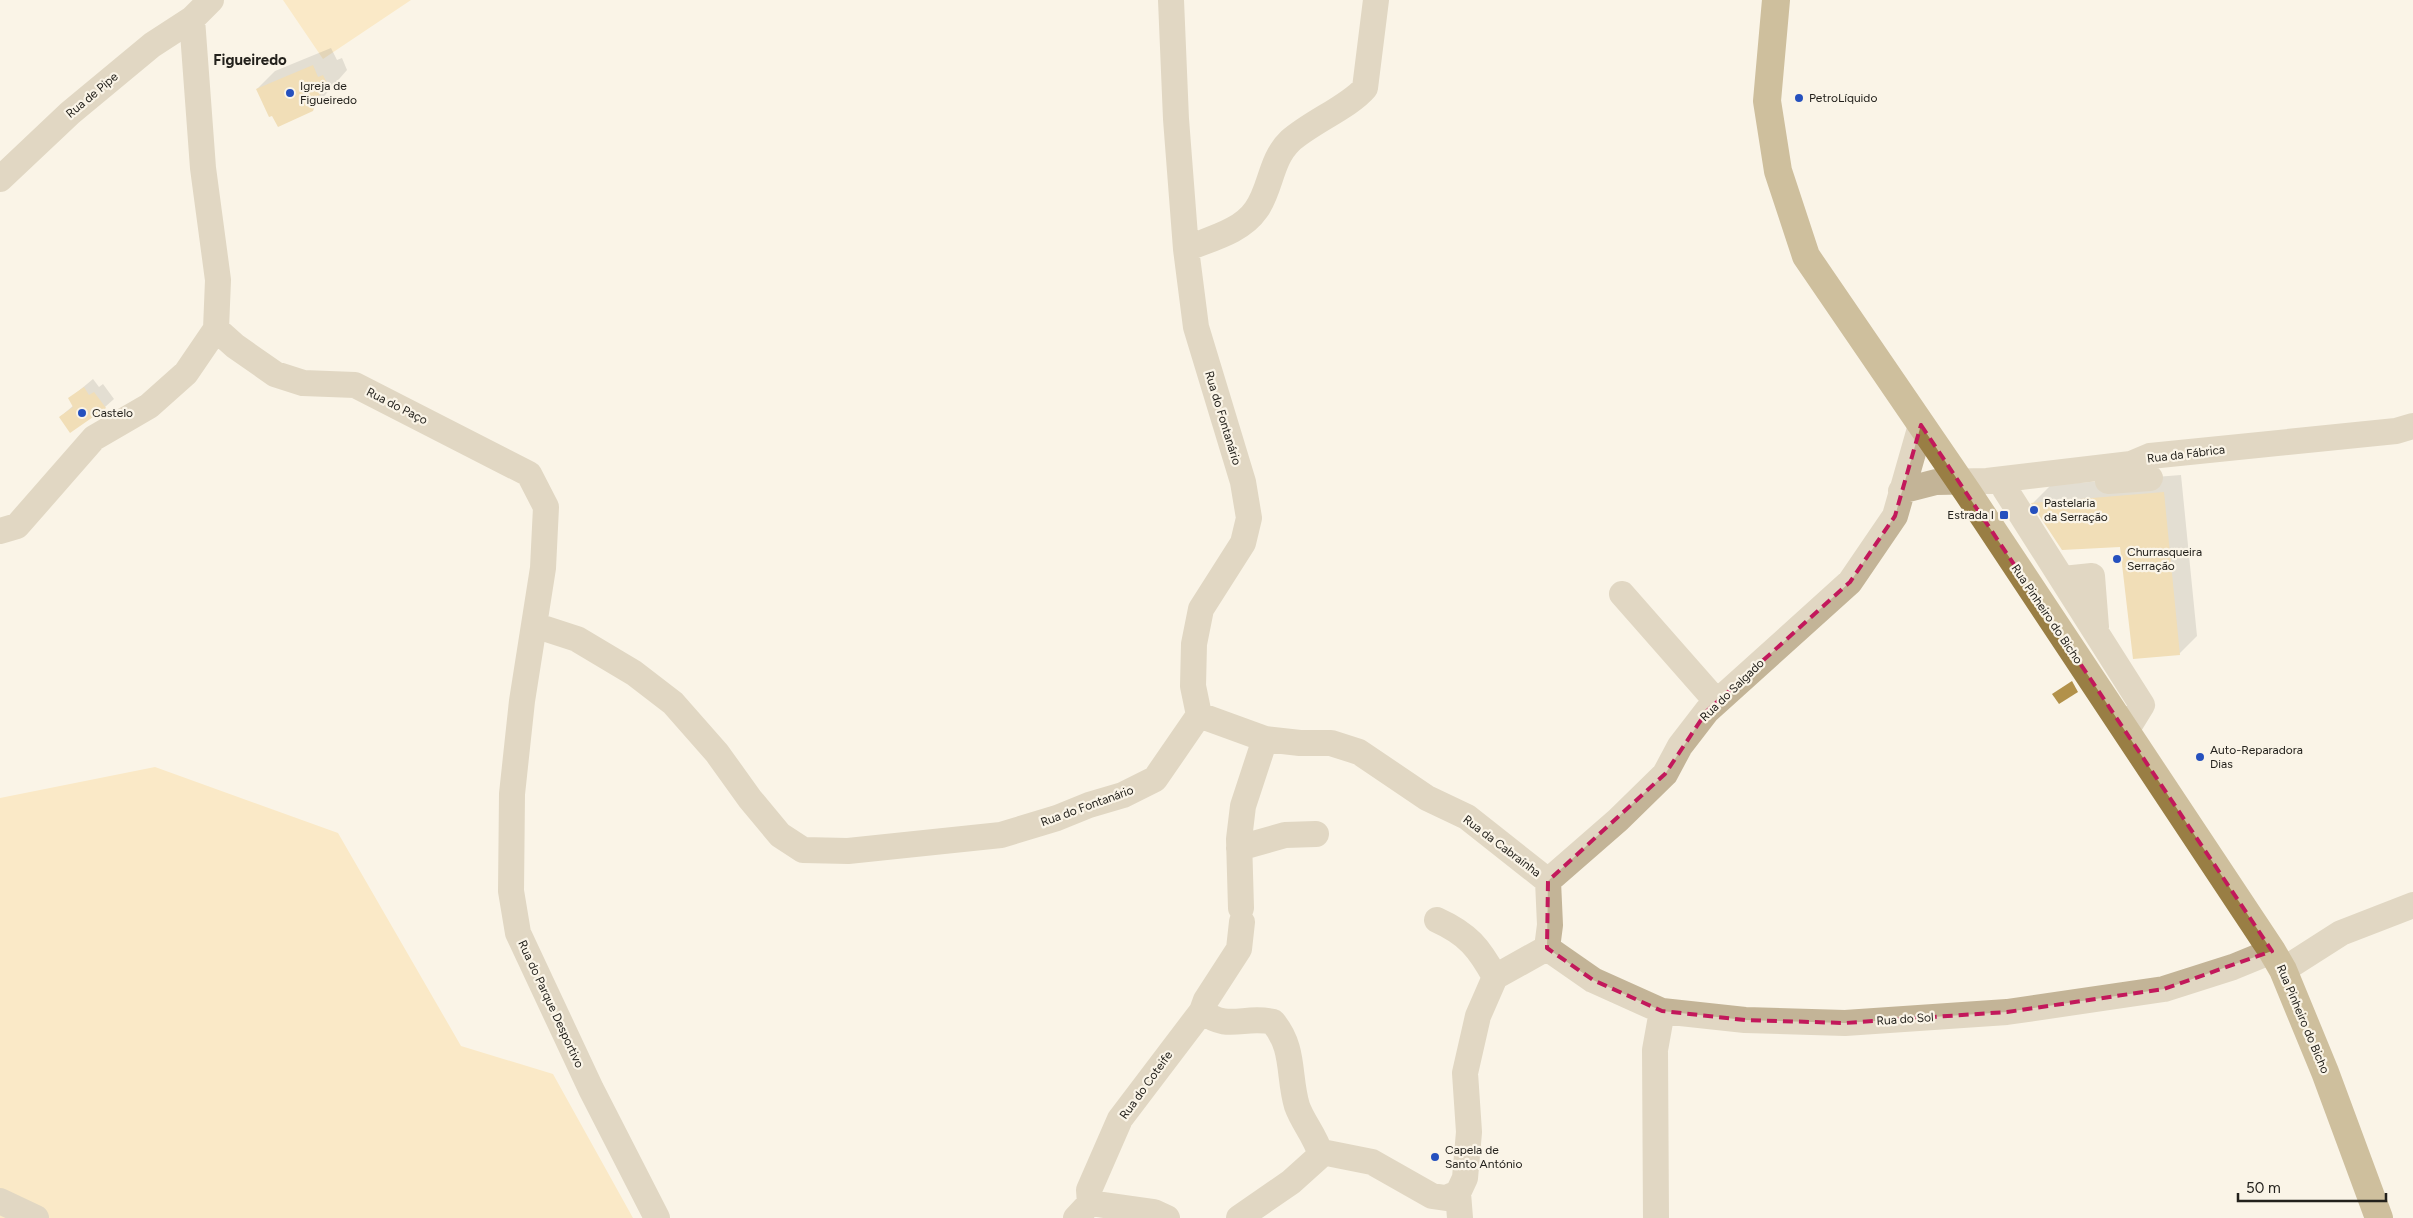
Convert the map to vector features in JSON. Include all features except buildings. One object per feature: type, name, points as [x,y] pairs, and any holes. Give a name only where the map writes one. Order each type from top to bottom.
[{"type":"main road","name":"Rua Pinheiro do Bicho","points":[[1776,0],[1767,101],[1778,170],[1806,256],[1964,487],[2278,960],[2326,1072],[2379,1218]]},
{"type":"street","name":"Rua de Pipe","points":[[0,179],[70,113],[152,44],[192,19],[211,0]]},
{"type":"street","name":"Rua do Fontanário","points":[[534,625],[577,639],[634,673],[672,703],[717,752],[750,799],[780,835],[803,850],[848,851],[1001,835],[1123,795],[1155,779],[1199,715],[1193,686],[1194,644],[1201,609],[1243,543],[1249,518],[1243,482],[1196,327],[1186,249],[1176,119],[1171,0]]},
{"type":"street","points":[[1186,249],[1239,226],[1250,218],[1257,209],[1274,164],[1289,142],[1365,88],[1376,0]]},
{"type":"street","points":[[0,531],[17,526],[94,438],[149,406],[186,373],[216,330],[218,280],[204,168],[192,19]]},
{"type":"street","name":"Rua do Paço","points":[[216,330],[275,374],[303,383],[355,385],[529,474],[546,507],[543,568],[534,625]]},
{"type":"street","name":"Rua do Salgado","points":[[1548,881],[1618,820],[1664,774],[1680,746],[1707,711],[1850,582],[1895,516],[1920,425]]},
{"type":"street","name":"Rua da Fábrica","points":[[1964,487],[1987,482],[2131,464],[2150,456],[2396,431],[2413,426]]},
{"type":"street","points":[[1901,491],[1936,482],[1964,487],[2005,489],[2150,478]]},
{"type":"street","points":[[2005,489],[2063,579],[2092,576],[2096,630],[2142,705],[2126,731]]},
{"type":"street","points":[[1622,594],[1717,702]]},
{"type":"street","name":"Rua do Parque Desportivo","points":[[534,625],[522,701],[512,794],[511,891],[518,933],[591,1089],[657,1218]]},
{"type":"street","name":"Rua da Cabraínha","points":[[1199,715],[1265,739],[1300,743],[1331,743],[1359,752],[1427,798],[1467,817],[1548,881]]},
{"type":"street","points":[[1265,739],[1243,806],[1240,848],[1242,915],[1239,949],[1206,1000],[1202,1011],[1213,1020],[1222,1022],[1260,1019],[1274,1022],[1287,1044],[1298,1109],[1316,1139],[1321,1155]]},
{"type":"street","points":[[1240,848],[1285,835],[1316,834]]},
{"type":"street","points":[[1239,1218],[1291,1182],[1321,1155],[1337,1154],[1372,1162],[1432,1196],[1446,1198],[1459,1205],[1465,1178],[1469,1132],[1465,1073],[1478,1016],[1495,977],[1547,948],[1550,925],[1548,881]]},
{"type":"street","name":"Rua do Sol","points":[[1547,948],[1593,980],[1662,1011],[1745,1020],[1845,1024],[2007,1012],[2164,988],[2233,967],[2278,960],[2413,905]]},
{"type":"street","points":[[1437,920],[1471,940],[1495,977]]},
{"type":"street","name":"Rua do Coteife","points":[[1083,1210],[1089,1190],[1120,1120],[1202,1011]]},
{"type":"street","points":[[1656,1218],[1655,1050],[1662,1011]]},
{"type":"street","points":[[0,1201],[36,1218]]},
{"type":"street","points":[[1083,1210],[1154,1212],[1167,1218]]},
{"type":"highlighted area","points":[[1921,425],[2272,951],[2164,989],[2007,1012],[1845,1023],[1745,1020],[1662,1011],[1593,980],[1547,948],[1548,881],[1665,774],[1707,711],[1850,582],[1895,516]]},
{"type":"shaded area","points":[[283,0],[411,0],[323,59]]},
{"type":"shaded area","points":[[2072,681],[2078,692],[2059,704],[2052,694]]},
{"type":"shaded area","points":[[155,767],[338,833],[461,1046],[553,1074],[633,1218],[0,1218],[0,798]]},
{"type":"place","name":"Igreja de Figueiredo","points":[[290,93]]},
{"type":"place","name":"PetroLíquido","points":[[1799,98]]},
{"type":"place","name":"Castelo","points":[[82,413]]},
{"type":"place","name":"Pastelaria da Serração","points":[[2034,510]]},
{"type":"place","name":"Estrada I","points":[[2004,515]]},
{"type":"place","name":"Churrasqueira Serração","points":[[2117,559]]},
{"type":"place","name":"Auto-Reparadora Dias","points":[[2200,757]]},
{"type":"place","name":"Capela de Santo António","points":[[1435,1157]]},
{"type":"district","name":"Figueiredo","points":[[250,60]]}]
